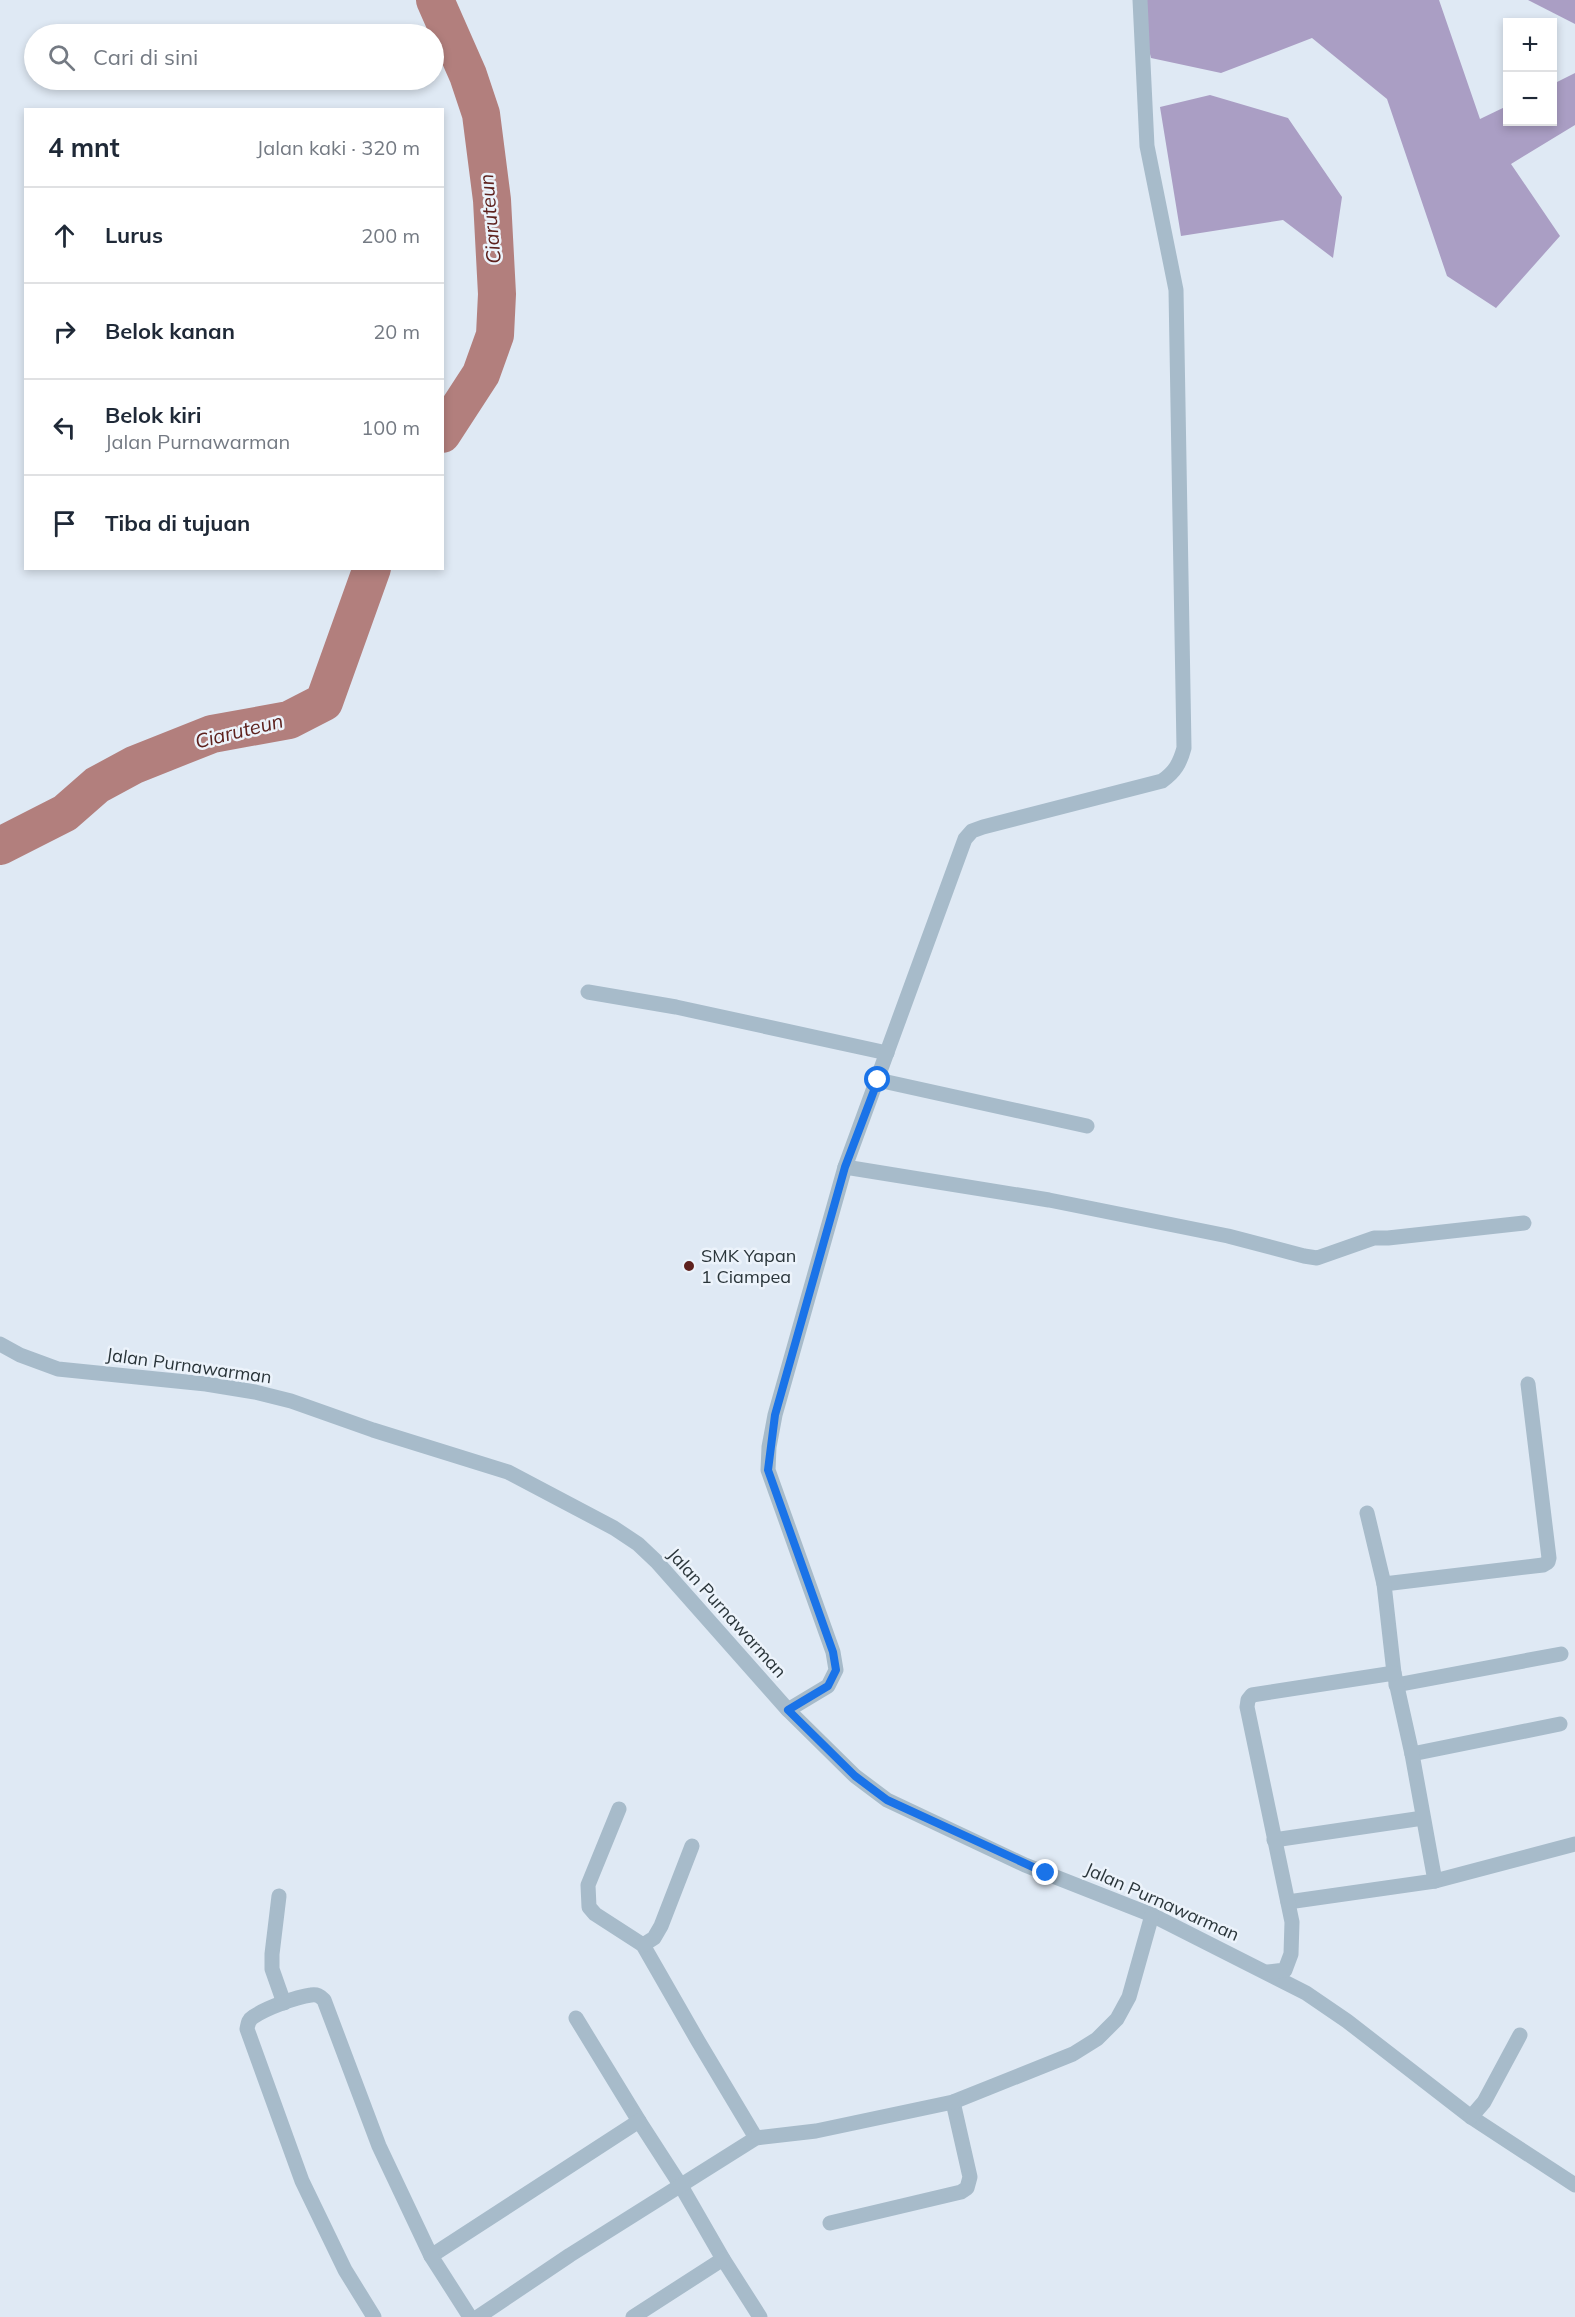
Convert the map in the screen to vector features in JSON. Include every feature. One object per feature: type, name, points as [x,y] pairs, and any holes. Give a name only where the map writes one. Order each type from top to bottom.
[{"type":"street","points":[[788,1710],[828,1686],[836,1670],[833,1652],[768,1470],[769,1447],[775,1415],[845,1167],[964,839],[972,831],[1162,781],[1173,774],[1182,754],[1176,290],[1147,146],[1140,0]]},
{"type":"street","points":[[588,992],[676,1007],[887,1053]]},
{"type":"street","points":[[878,1080],[1087,1126]]},
{"type":"street","points":[[845,1167],[1049,1200],[1228,1236],[1317,1258],[1374,1238],[1524,1223]]},
{"type":"street","name":"Jalan Purnawarman","points":[[0,1344],[58,1369],[206,1384],[291,1401],[373,1430],[508,1472],[614,1528],[638,1544],[657,1562],[788,1710],[855,1776],[887,1800],[1025,1865],[1152,1915],[1306,1993],[1347,2021],[1471,2117],[1575,2185]]},
{"type":"street","points":[[1384,1584],[1543,1565],[1548,1562],[1528,1384]]},
{"type":"street","points":[[1367,1513],[1384,1584],[1395,1679],[1412,1754],[1435,1881]]},
{"type":"street","points":[[1268,1972],[1286,1970],[1293,1938],[1288,1902],[1247,1707],[1252,1695],[1294,1687],[1395,1679],[1561,1654]]},
{"type":"street","points":[[1412,1754],[1560,1724]]},
{"type":"street","points":[[619,1809],[588,1886],[589,1907],[595,1914],[644,1945],[756,2138]]},
{"type":"street","points":[[1274,1840],[1423,1818]]},
{"type":"street","points":[[1288,1902],[1435,1881],[1575,1844]]},
{"type":"street","points":[[644,1945],[654,1938],[661,1926],[692,1846]]},
{"type":"street","points":[[279,1896],[272,1969],[284,2003]]},
{"type":"street","points":[[478,2317],[570,2255],[756,2138],[816,2132],[953,2102],[1073,2054],[1097,2038],[1117,2019],[1130,1997],[1152,1915]]},
{"type":"street","points":[[374,2317],[345,2270],[302,2181],[247,2029],[252,2017],[284,2003],[313,1995],[320,1996],[324,2000],[379,2146],[431,2256],[470,2317]]},
{"type":"street","points":[[576,2018],[760,2317]]},
{"type":"street","points":[[1471,2117],[1484,2102],[1520,2035]]},
{"type":"street","points":[[830,2223],[961,2192],[967,2188],[970,2177],[953,2102]]},
{"type":"street","points":[[431,2256],[639,2121]]},
{"type":"street","points":[[633,2317],[723,2259]]},
{"type":"shaded area","points":[[1140,0],[1439,0],[1480,119],[1503,108],[1503,126],[1557,126],[1557,82],[1575,73],[1575,125],[1511,164],[1560,236],[1496,308],[1447,276],[1387,99],[1312,38],[1221,73],[1151,58],[1138,6]]},
{"type":"shaded area","points":[[1528,0],[1575,0],[1575,24]]},
{"type":"shaded area","points":[[1210,95],[1288,118],[1342,197],[1333,258],[1283,220],[1181,236],[1160,107]]},
{"type":"waterway","name":"Ciaruteun","points":[[435,0],[468,75],[481,114],[492,200],[497,294],[495,335],[481,374],[444,431]]},
{"type":"waterway","name":"Ciaruteun","points":[[0,846],[65,813],[97,785],[134,765],[212,734],[289,720],[324,702],[371,570]]},
{"type":"place","name":"SMK Yapan 1 Ciampea","points":[[689,1266]]},
{"type":"route","points":[[878,1080],[845,1167],[775,1415],[769,1447],[768,1470],[833,1652],[836,1670],[828,1686],[788,1710],[855,1776],[887,1800],[1046,1873]]}]
